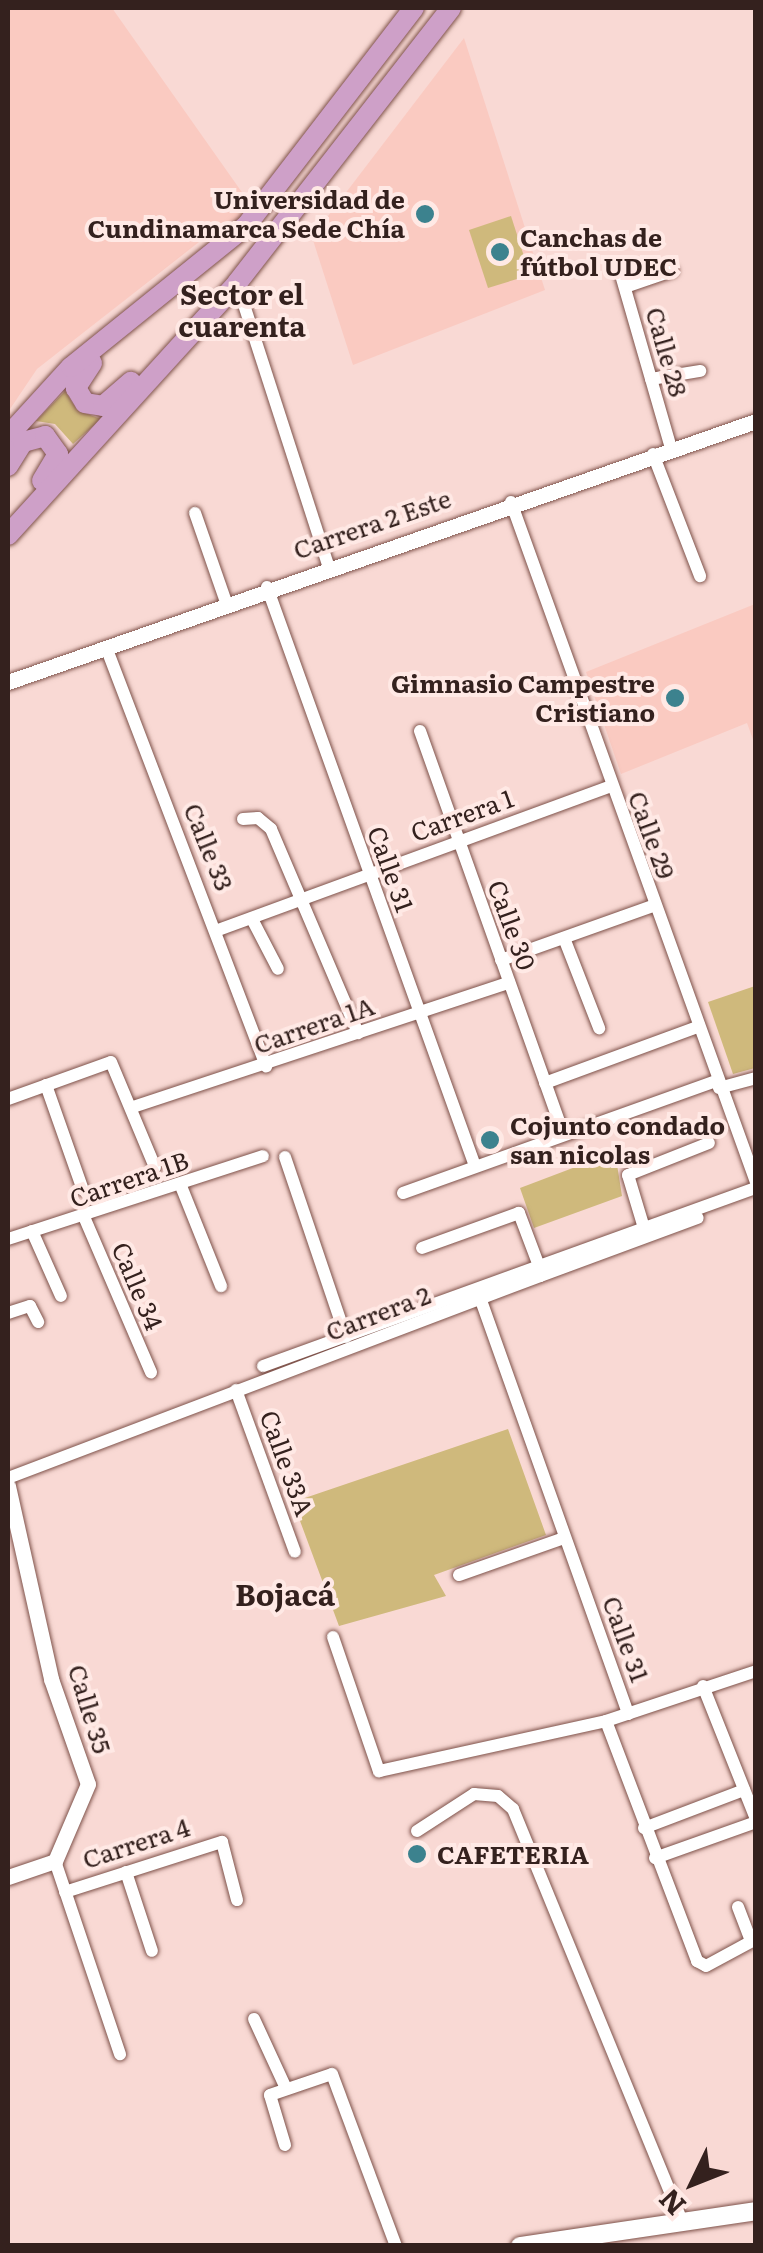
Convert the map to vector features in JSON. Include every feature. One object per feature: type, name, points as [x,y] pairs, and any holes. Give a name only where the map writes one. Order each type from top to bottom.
[{"type":"highway","points":[[8,436],[71,367],[246,226],[414,8]]},
{"type":"highway","points":[[8,535],[237,283],[452,8]]},
{"type":"highway","points":[[130,321],[119,340],[78,378],[85,403],[104,406],[114,400],[242,259],[267,246]]},
{"type":"highway","points":[[8,466],[33,436],[46,436],[58,448],[54,468],[8,526]]},
{"type":"main road","points":[[520,2246],[681,2219],[755,2213]]},
{"type":"street","name":"Calle 28","points":[[619,268],[671,448]]},
{"type":"street","points":[[625,287],[672,271]]},
{"type":"street","points":[[237,283],[328,567]]},
{"type":"street","points":[[651,379],[700,371]]},
{"type":"street","name":"Carrera 2 Este","points":[[8,682],[267,587],[756,420]]},
{"type":"street","points":[[654,454],[700,576]]},
{"type":"street","name":"Calle 29","points":[[510,502],[756,1185]]},
{"type":"street","points":[[195,513],[226,602]]},
{"type":"street","name":"Calle 31","points":[[267,587],[475,1166]]},
{"type":"street","name":"Calle 33","points":[[106,646],[218,930],[266,1066]]},
{"type":"street","name":"Calle 30","points":[[420,731],[563,1133]]},
{"type":"street","name":"Carrera 1","points":[[218,930],[306,902],[458,839],[610,786]]},
{"type":"street","points":[[243,819],[258,818],[271,829],[306,902],[358,1034]]},
{"type":"street","points":[[501,960],[653,906]]},
{"type":"street","points":[[252,918],[278,969]]},
{"type":"street","points":[[564,938],[598,1028]]},
{"type":"street","name":"Carrera 1A","points":[[134,1107],[509,983]]},
{"type":"street","points":[[545,1083],[697,1027]]},
{"type":"street","points":[[8,1099],[111,1062],[134,1107],[155,1168]]},
{"type":"street","points":[[403,1193],[563,1133],[718,1085],[756,1078]]},
{"type":"street","points":[[46,1085],[84,1190]]},
{"type":"street","points":[[644,1228],[628,1176],[709,1144]]},
{"type":"street","name":"Carrera 1B","points":[[8,1238],[84,1219],[264,1156]]},
{"type":"street","points":[[285,1157],[346,1338]]},
{"type":"street","points":[[540,1271],[756,1185]]},
{"type":"street","points":[[182,1186],[221,1286]]},
{"type":"street","points":[[540,1271],[590,1259],[756,1196]]},
{"type":"street","points":[[422,1248],[519,1213],[540,1271]]},
{"type":"street","name":"Calle 34","points":[[84,1219],[151,1372]]},
{"type":"street","points":[[32,1230],[61,1296]]},
{"type":"street","name":"Carrera 2","points":[[8,1478],[540,1271]]},
{"type":"street","name":"Calle 31","points":[[478,1293],[628,1714]]},
{"type":"street","points":[[8,1313],[30,1306],[38,1322]]},
{"type":"street","points":[[263,1366],[393,1326]]},
{"type":"street","name":"Calle 33A","points":[[236,1390],[296,1552]]},
{"type":"street","name":"Calle 35","points":[[8,1486],[51,1679],[88,1784],[55,1861]]},
{"type":"street","points":[[460,1575],[564,1538]]},
{"type":"street","points":[[333,1637],[379,1771],[606,1721],[756,1671]]},
{"type":"street","points":[[655,1858],[756,1821],[703,1686]]},
{"type":"street","points":[[606,1721],[655,1858],[702,1965],[753,1940],[738,1907]]},
{"type":"street","points":[[644,1828],[744,1790]]},
{"type":"street","points":[[417,1831],[474,1794],[498,1796],[513,1809],[681,2219]]},
{"type":"street","name":"Carrera 4","points":[[65,1892],[222,1842],[237,1900]]},
{"type":"street","points":[[55,1861],[120,2054]]},
{"type":"street","name":"Carrera 4","points":[[8,1878],[55,1861]]},
{"type":"street","points":[[126,1872],[152,1951]]},
{"type":"street","points":[[254,2019],[285,2086]]},
{"type":"street","points":[[285,2145],[269,2104],[270,2094],[326,2073],[337,2078],[396,2246]]},
{"type":"shaded area","points":[[8,8],[112,8],[246,198],[246,226],[222,224],[37,369],[10,409],[13,429],[8,423]]},
{"type":"shaded area","name":"Universidad de Cundinamarca Sede Chía","points":[[464,38],[545,290],[353,365],[312,237]]},
{"type":"shaded area","name":"Canchas de fútbol UDEC","points":[[511,216],[530,275],[488,288],[469,230]]},
{"type":"shaded area","points":[[65,391],[77,410],[101,419],[73,444],[55,424],[36,421]]},
{"type":"shaded area","name":"Gimnasio Campestre Cristiano","points":[[755,604],[755,745],[747,723],[621,774],[586,672]]},
{"type":"shaded area","points":[[755,986],[755,1068],[733,1074],[708,1002]]},
{"type":"shaded area","points":[[615,1152],[622,1196],[534,1228],[520,1188]]},
{"type":"shaded area","points":[[508,1429],[546,1535],[434,1575],[446,1596],[339,1626],[293,1502]]},
{"type":"place","name":"Universidad de Cundinamarca Sede Chía","points":[[425,214]]},
{"type":"place","name":"Canchas de fútbol UDEC","points":[[500,252]]},
{"type":"place","name":"Gimnasio Campestre Cristiano","points":[[675,698]]},
{"type":"place","name":"Cojunto condado san nicolas","points":[[490,1140]]},
{"type":"place","name":"CAFETERIA","points":[[417,1854]]},
{"type":"district","name":"Sector el cuarenta","points":[[242,309]]},
{"type":"district","name":"Bojacá","points":[[285,1593]]}]
